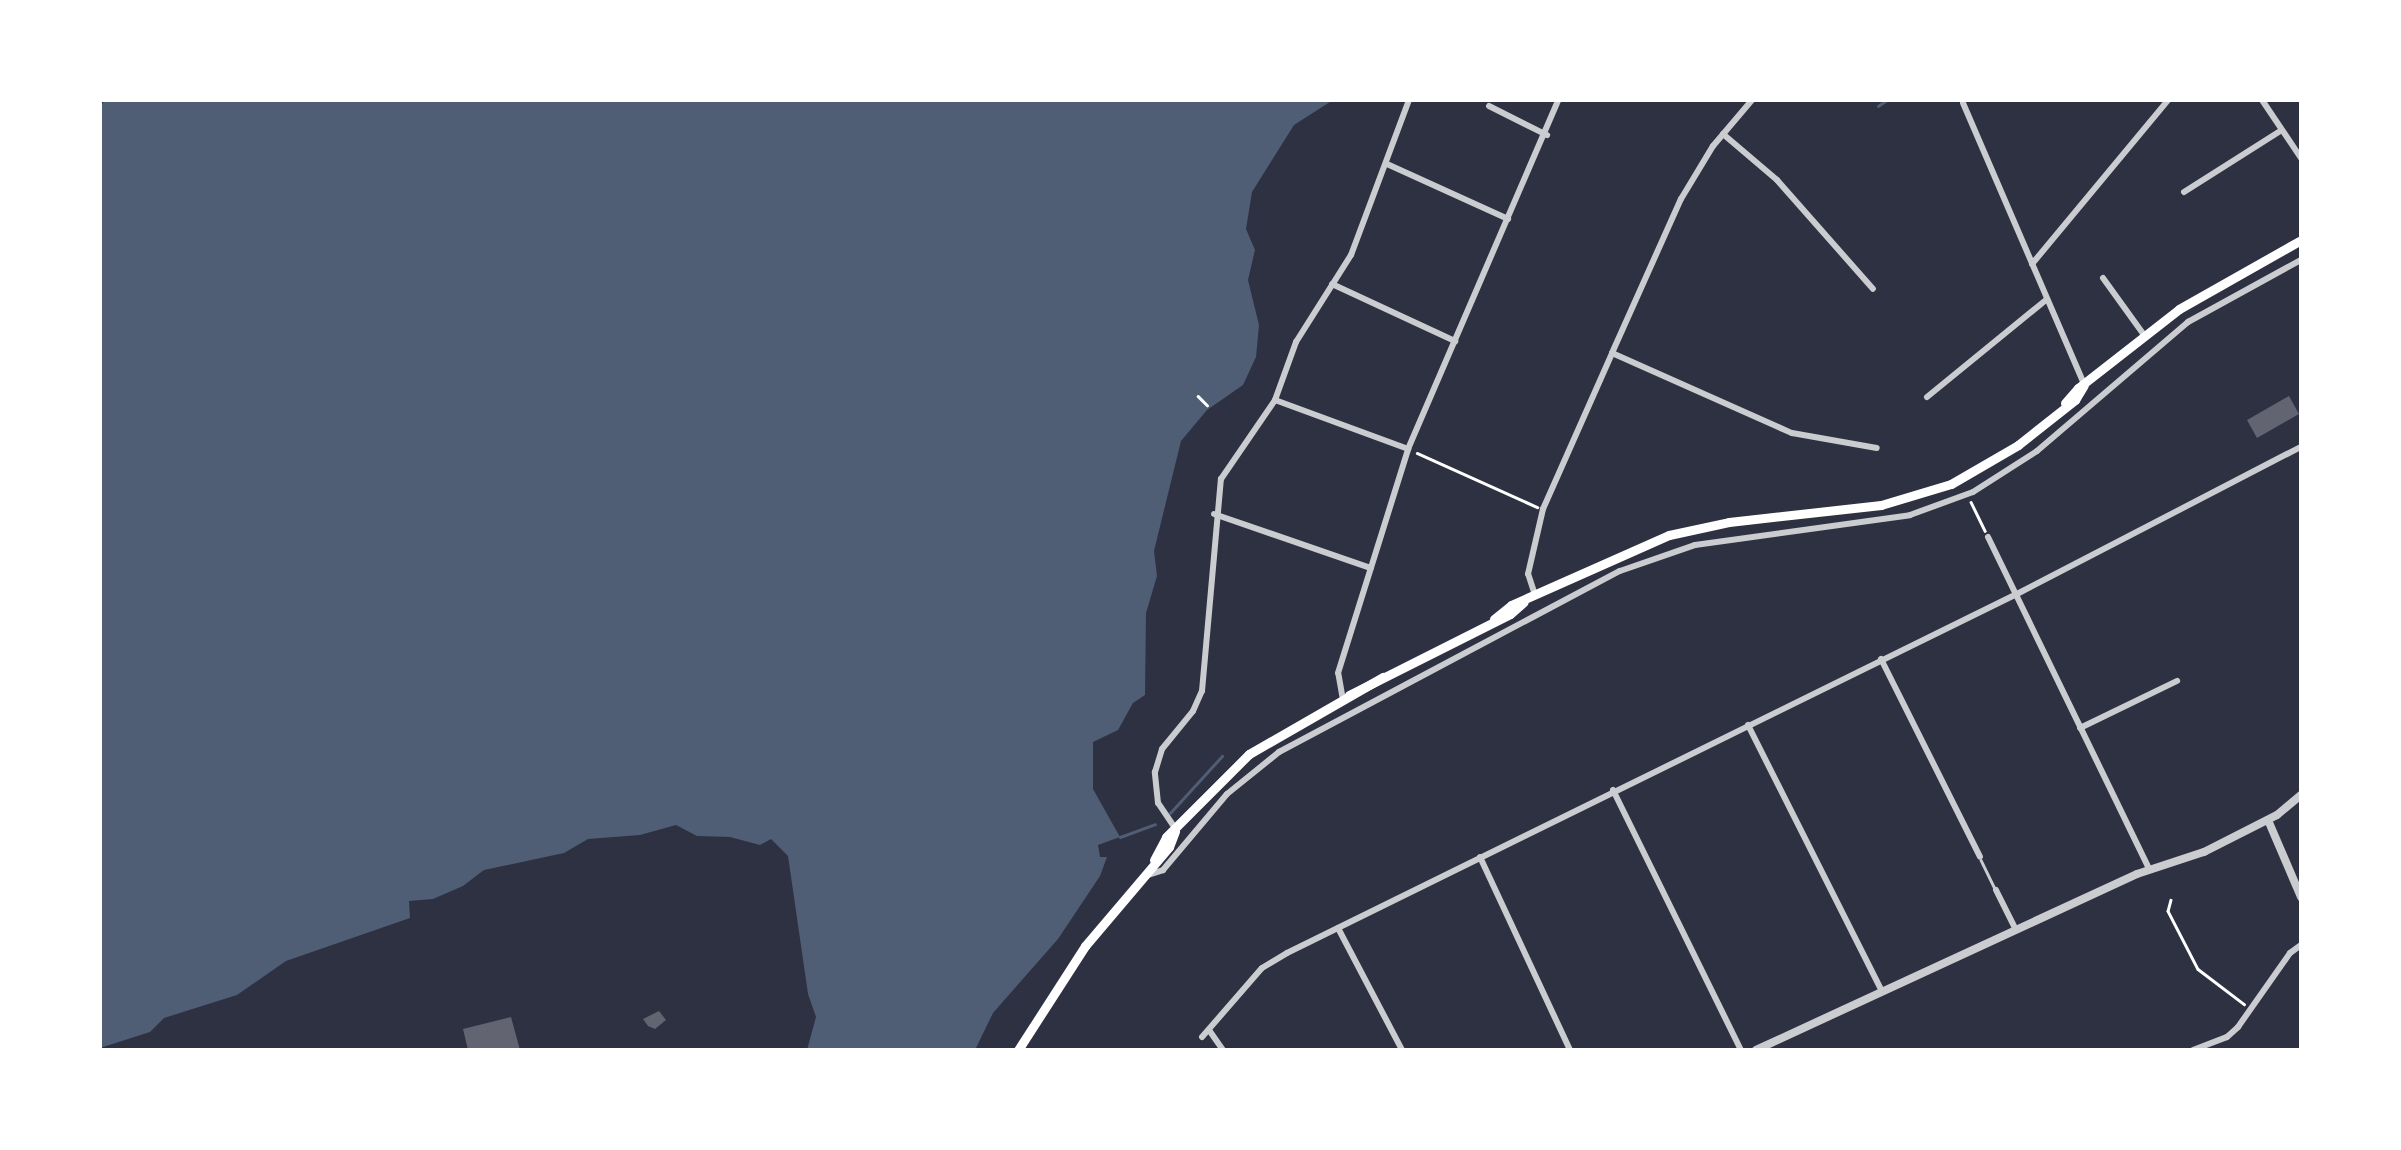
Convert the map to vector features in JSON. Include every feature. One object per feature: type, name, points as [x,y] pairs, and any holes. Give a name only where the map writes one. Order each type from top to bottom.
[{"type":"main road","points":[[1018,1050],[1076,959],[1154,860],[1159,846],[1249,754],[1494,619],[1502,610],[1637,546],[1697,528],[1863,508],[1935,490],[1995,460],[2144,335],[2202,295],[2298,242]]},
{"type":"street","points":[[1176,829],[1158,803],[1155,772],[1162,749],[1193,711],[1202,691],[1215,573],[1217,492],[1228,465],[1276,400],[1296,342],[1350,255],[1409,100]]},
{"type":"street","points":[[1343,700],[1338,673],[1408,448],[1558,100]]},
{"type":"street","points":[[1532,615],[1528,574],[1544,509],[1681,199],[1722,134],[1752,100]]},
{"type":"street","points":[[2032,264],[2168,100]]},
{"type":"street","points":[[2262,100],[2301,158]]},
{"type":"street","points":[[1964,104],[2084,385]]},
{"type":"street","points":[[1489,106],[1546,135]]},
{"type":"street","points":[[2184,192],[2280,131]]},
{"type":"street","points":[[1722,134],[1777,180],[1873,288]]},
{"type":"street","points":[[1387,164],[1508,219]]},
{"type":"street","points":[[1139,877],[1162,870],[1227,794],[1279,752],[1620,571],[1695,545],[1890,520],[1973,492],[2037,450],[2188,322],[2301,257],[2298,242]]},
{"type":"street","points":[[2103,278],[2144,335]]},
{"type":"street","points":[[1332,284],[1455,341]]},
{"type":"street","points":[[1927,396],[2047,299]]},
{"type":"street","points":[[1612,353],[1792,432],[1876,448]]},
{"type":"street","points":[[1276,400],[1408,448]]},
{"type":"street","points":[[1202,1037],[1262,968],[1613,790],[2015,595],[2301,447]]},
{"type":"street","points":[[1214,514],[1370,568]]},
{"type":"street","points":[[1988,537],[2150,870]]},
{"type":"street","points":[[1881,659],[1980,857]]},
{"type":"street","points":[[2080,728],[2178,681]]},
{"type":"street","points":[[1748,725],[1881,989]]},
{"type":"street","points":[[1613,790],[1741,1050]]},
{"type":"street","points":[[1756,1050],[2015,928],[2150,870],[2184,860],[2268,820],[2301,795]]},
{"type":"street","points":[[2268,820],[2301,897]]},
{"type":"street","points":[[1480,856],[1570,1050]]},
{"type":"street","points":[[1996,890],[2015,928]]},
{"type":"street","points":[[1338,928],[1402,1050]]},
{"type":"street","points":[[2193,1050],[2227,1037],[2254,1010],[2290,953],[2301,945]]},
{"type":"street","points":[[1209,1030],[1222,1050]]},
{"type":"lane","points":[[1980,857],[1996,890]]},
{"type":"path","points":[[1198,396],[1207,405]]},
{"type":"path","points":[[1408,448],[1544,509]]},
{"type":"path","points":[[1969,498],[1988,537]]},
{"type":"path","points":[[2171,900],[2168,911],[2209,981],[2254,1010]]},
{"type":"water","points":[[105,100],[1333,100],[1294,125],[1252,192],[1246,229],[1255,250],[1248,280],[1259,325],[1256,357],[1243,385],[1207,410],[1181,441],[1154,551],[1157,576],[1146,613],[1145,695],[1133,703],[1118,730],[1093,742],[1093,789],[1120,837],[1098,845],[1100,857],[1107,857],[1100,876],[1058,939],[993,1013],[975,1050],[807,1050],[816,1017],[808,994],[788,856],[771,839],[760,845],[730,837],[697,836],[676,825],[640,835],[588,839],[564,853],[484,870],[463,886],[433,899],[409,901],[410,918],[286,961],[237,995],[164,1018],[150,1032],[100,1048],[100,107]]},
{"type":"building","points":[[2289,396],[2299,414],[2257,438],[2247,420]]},
{"type":"building","points":[[659,1011],[666,1020],[655,1029],[648,1026],[643,1019]]},
{"type":"building","points":[[511,1017],[520,1050],[468,1050],[463,1029]]},
{"type":"waterway","points":[[1878,106],[1887,100]]},
{"type":"waterway","points":[[1170,813],[1222,756]]},
{"type":"waterway","points":[[1120,837],[1155,824]]}]
